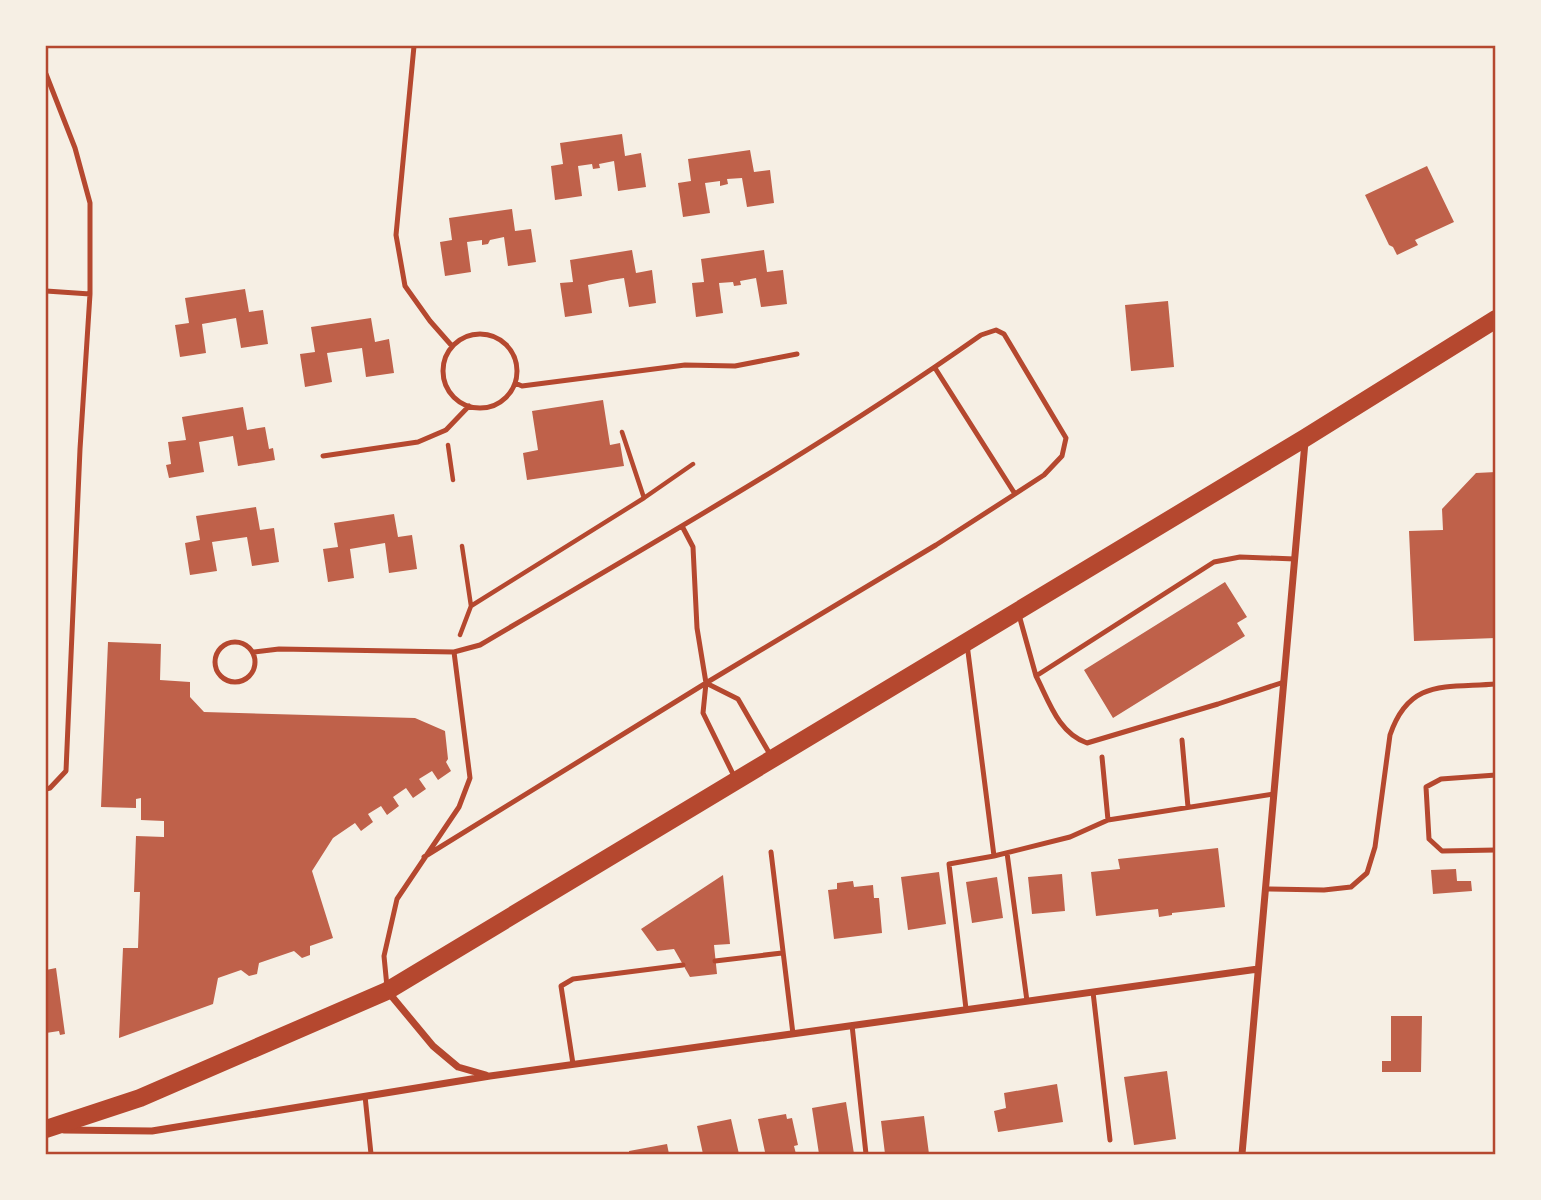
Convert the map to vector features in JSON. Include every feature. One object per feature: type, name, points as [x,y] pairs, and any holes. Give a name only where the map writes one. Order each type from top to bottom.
[{"type":"main road","points":[[46,1129],[141,1098],[387,991],[1305,438],[1496,319]]},
{"type":"street","points":[[1242,1154],[1305,438]]},
{"type":"street","points":[[46,1129],[152,1131],[490,1076],[1258,969]]},
{"type":"street","points":[[387,991],[433,1046],[458,1067],[490,1076]]},
{"type":"lane","points":[[414,46],[396,235],[405,286],[430,321],[453,346]]},
{"type":"lane","points":[[46,74],[75,149],[90,203],[90,294],[79,462],[66,771],[51,788],[46,789]]},
{"type":"lane","points":[[46,291],[90,294]]},
{"type":"lane","points":[[254,652],[279,649],[454,652],[480,646],[859,419],[981,335],[996,330],[1004,334],[1066,438],[1062,456],[1044,475],[936,545],[424,857]]},
{"type":"lane","points":[[478,334],[496,338],[508,347],[515,359],[515,383],[508,395],[496,404],[482,408],[469,406],[452,396],[445,383],[444,364],[453,346],[464,338],[478,334]]},
{"type":"lane","points":[[515,383],[522,386],[685,365],[735,366],[796,354]]},
{"type":"lane","points":[[935,368],[1015,494]]},
{"type":"lane","points":[[323,456],[418,442],[446,430],[469,406]]},
{"type":"lane","points":[[682,526],[692,547],[697,628],[706,683],[703,713],[736,781]]},
{"type":"lane","points":[[1036,676],[1214,562],[1240,557],[1295,559]]},
{"type":"lane","points":[[1017,611],[1036,676],[1059,722],[1073,739],[1087,743],[1218,705],[1284,682]]},
{"type":"lane","points":[[967,641],[994,856]]},
{"type":"lane","points":[[232,642],[246,644],[254,652],[256,665],[252,674],[244,680],[233,682],[219,674],[215,664],[216,654],[222,646],[232,642]]},
{"type":"lane","points":[[387,991],[384,956],[397,899],[459,807],[470,778],[454,652]]},
{"type":"lane","points":[[706,683],[738,699],[772,759]]},
{"type":"lane","points":[[1266,889],[1324,890],[1352,887],[1367,873],[1375,848],[1390,735],[1403,707],[1412,697],[1433,689],[1496,684]]},
{"type":"lane","points":[[1182,740],[1188,807]]},
{"type":"lane","points":[[1102,757],[1108,820]]},
{"type":"lane","points":[[1496,775],[1441,779],[1426,787],[1429,839],[1442,851],[1496,850]]},
{"type":"lane","points":[[966,1009],[949,864],[1070,837],[1108,820],[1274,794]]},
{"type":"lane","points":[[771,852],[793,1034]]},
{"type":"lane","points":[[1007,853],[1027,1001]]},
{"type":"lane","points":[[715,961],[782,953]]},
{"type":"lane","points":[[573,1064],[561,986],[573,979],[683,965]]},
{"type":"lane","points":[[1093,992],[1110,1140]]},
{"type":"lane","points":[[852,1025],[866,1154]]},
{"type":"lane","points":[[365,1096],[371,1154]]},
{"type":"path","points":[[446,430],[453,480]]},
{"type":"path","points":[[622,432],[644,498]]},
{"type":"path","points":[[471,607],[644,498],[692,464]]},
{"type":"path","points":[[454,652],[471,607],[462,547]]},
{"type":"building","points":[[622,134],[625,156],[641,153],[646,187],[618,191],[614,161],[599,164],[600,168],[593,169],[592,164],[578,166],[582,196],[555,200],[551,166],[563,164],[560,143]]},
{"type":"building","points":[[750,150],[754,172],[770,170],[774,203],[747,207],[742,178],[727,179],[728,184],[720,186],[720,181],[705,183],[710,213],[683,217],[678,183],[691,181],[688,159]]},
{"type":"building","points":[[1427,166],[1454,222],[1415,240],[1418,245],[1397,255],[1389,245],[1365,195]]},
{"type":"building","points":[[512,209],[515,231],[531,229],[536,262],[508,266],[504,237],[482,245],[482,240],[467,242],[471,272],[445,276],[440,242],[452,240],[449,218]]},
{"type":"building","points":[[632,250],[636,273],[652,270],[656,303],[629,307],[624,278],[588,285],[592,313],[565,317],[560,283],[573,282],[570,260]]},
{"type":"building","points":[[764,250],[767,272],[783,270],[787,304],[761,307],[756,278],[740,281],[741,285],[734,286],[733,282],[719,283],[723,313],[696,317],[692,283],[704,282],[701,259]]},
{"type":"building","points":[[245,289],[249,312],[263,310],[268,344],[241,348],[236,318],[202,324],[206,353],[180,357],[175,325],[189,323],[185,298]]},
{"type":"building","points":[[1168,301],[1174,367],[1131,371],[1125,305]]},
{"type":"building","points":[[371,318],[375,342],[389,339],[394,373],[366,377],[362,348],[327,353],[332,382],[305,387],[300,354],[315,352],[311,327]]},
{"type":"building","points":[[603,400],[610,445],[620,443],[624,466],[527,480],[523,453],[538,450],[532,411]]},
{"type":"building","points":[[243,407],[247,430],[265,427],[269,449],[273,448],[275,460],[238,466],[233,436],[199,442],[204,472],[169,478],[166,465],[171,464],[168,442],[186,440],[182,417]]},
{"type":"building","points":[[1496,472],[1496,638],[1414,641],[1409,531],[1443,530],[1442,509],[1476,473]]},
{"type":"building","points":[[256,507],[260,530],[274,528],[279,562],[252,566],[247,537],[212,542],[217,571],[190,575],[185,543],[200,540],[196,516]]},
{"type":"building","points":[[394,514],[398,537],[412,535],[417,569],[389,573],[385,543],[350,549],[354,578],[328,582],[323,549],[338,547],[334,523]]},
{"type":"building","points":[[1225,582],[1247,617],[1237,623],[1245,636],[1113,718],[1084,670]]},
{"type":"building","points":[[108,642],[161,644],[160,680],[190,682],[190,697],[204,712],[415,718],[445,731],[446,762],[451,771],[438,780],[432,771],[419,779],[426,789],[413,798],[406,788],[393,797],[399,806],[387,815],[381,806],[368,814],[373,822],[361,831],[355,823],[333,838],[312,871],[333,938],[310,946],[310,955],[302,958],[294,951],[259,963],[257,974],[249,976],[241,970],[218,978],[213,1004],[119,1038],[123,948],[138,948],[140,892],[134,892],[136,836],[164,837],[164,821],[141,820],[141,798],[136,799],[136,808],[101,807]]},
{"type":"building","points":[[1218,848],[1225,907],[1159,917],[1158,909],[1096,916],[1091,872],[1120,869],[1118,859]]},
{"type":"building","points":[[1456,869],[1457,881],[1471,881],[1472,891],[1433,894],[1431,870]]},
{"type":"building","points":[[939,872],[946,924],[908,930],[901,877]]},
{"type":"building","points":[[1062,874],[1065,911],[1032,914],[1028,877]]},
{"type":"building","points":[[723,875],[730,944],[714,945],[717,974],[690,977],[674,949],[657,951],[641,929]]},
{"type":"building","points":[[997,877],[1003,918],[972,923],[966,882]]},
{"type":"building","points":[[853,881],[854,887],[873,885],[874,898],[879,898],[882,933],[834,939],[828,890],[837,889],[837,883]]},
{"type":"building","points":[[56,968],[65,1034],[60,1035],[59,1031],[46,1033],[46,970]]},
{"type":"building","points":[[1391,1016],[1422,1016],[1421,1072],[1382,1072],[1382,1061],[1391,1061]]},
{"type":"building","points":[[1167,1071],[1176,1139],[1134,1145],[1124,1077]]},
{"type":"building","points":[[1057,1084],[1063,1122],[998,1132],[994,1111],[1006,1108],[1004,1093]]},
{"type":"building","points":[[846,1102],[854,1154],[819,1154],[812,1108]]},
{"type":"building","points":[[786,1114],[787,1119],[792,1118],[798,1145],[794,1146],[796,1154],[760,1154],[765,1152],[758,1119]]},
{"type":"building","points":[[924,1116],[929,1154],[885,1154],[881,1121]]},
{"type":"building","points":[[731,1119],[739,1154],[703,1154],[697,1126]]},
{"type":"building","points":[[667,1144],[669,1154],[629,1154],[629,1151]]}]
